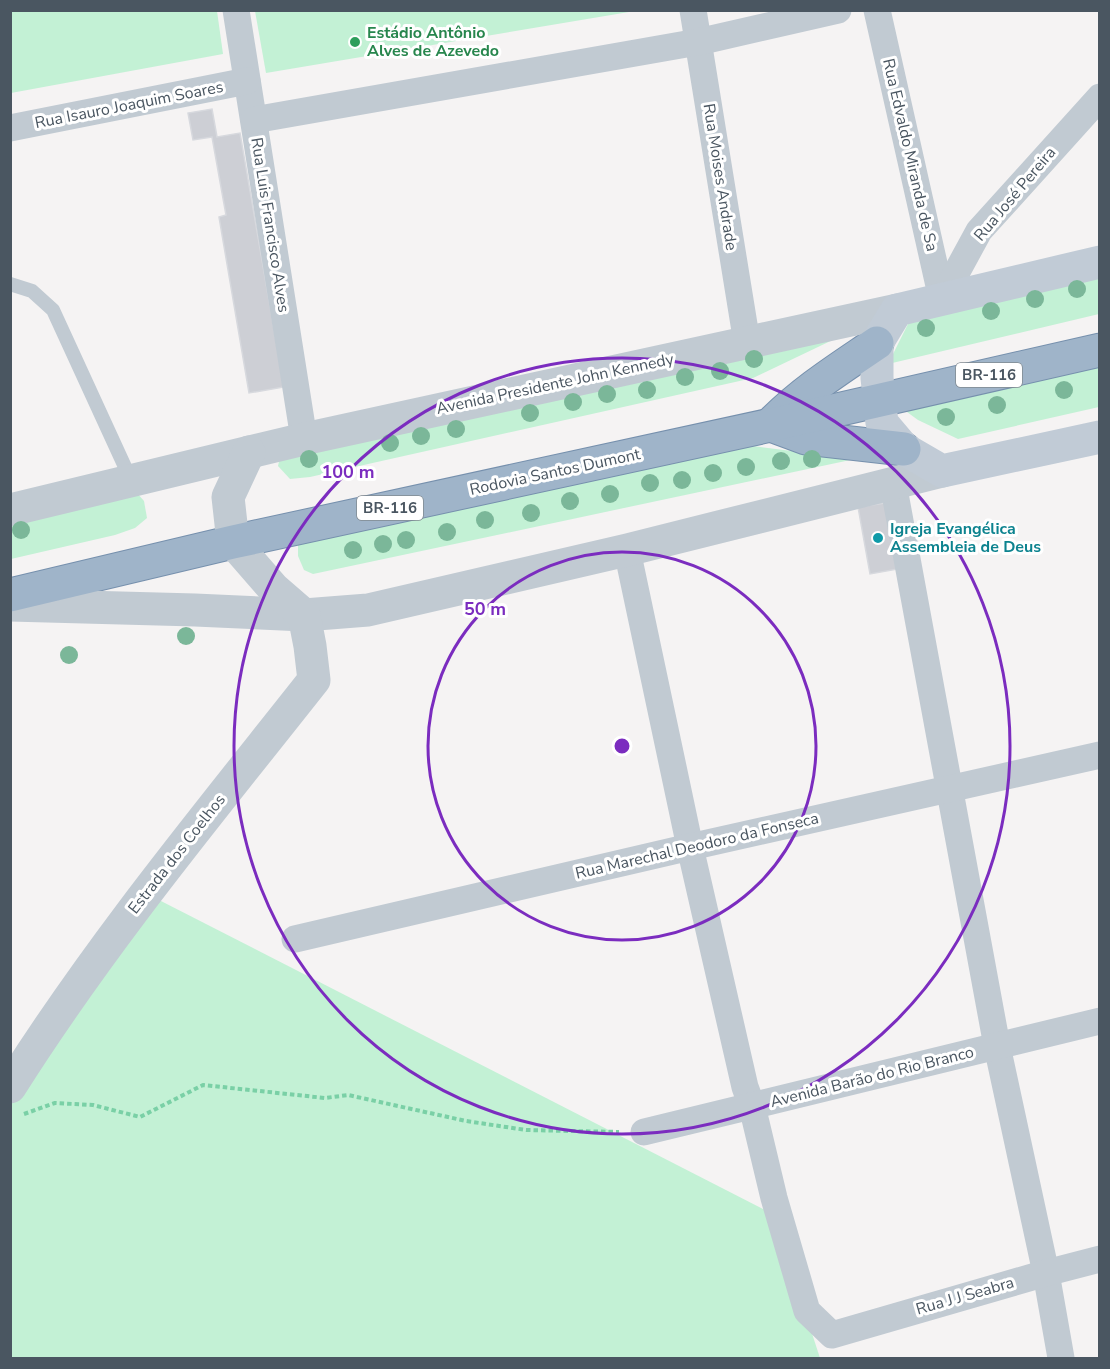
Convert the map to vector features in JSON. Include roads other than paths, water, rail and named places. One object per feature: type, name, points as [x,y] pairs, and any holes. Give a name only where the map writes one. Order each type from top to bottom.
[{"type":"highway","points":[[878,343],[812,386],[794,400],[771,425],[806,438],[904,449]]},
{"type":"highway","name":"Rodovia Santos Dumont","points":[[10,595],[233,542],[771,425],[1100,350]]},
{"type":"main road","name":"Avenida Presidente John Kennedy","points":[[897,310],[1100,262]]},
{"type":"main road","points":[[897,310],[878,343],[879,399],[882,423],[904,449],[942,471],[1100,437]]},
{"type":"street","name":"Rua Luis Francisco Alves","points":[[236,10],[304,439]]},
{"type":"street","name":"Rua Moises Andrade","points":[[693,10],[747,343]]},
{"type":"street","points":[[254,120],[698,42],[838,10]]},
{"type":"street","name":"Rua Edvaldo Miranda de Sa","points":[[877,10],[942,299]]},
{"type":"street","name":"Rua Isauro Joaquim Soares","points":[[10,128],[247,81]]},
{"type":"street","name":"Rua José Pereira","points":[[942,299],[979,231],[1100,97]]},
{"type":"street","name":"Avenida Presidente John Kennedy","points":[[10,510],[304,439],[897,310]]},
{"type":"street","points":[[249,452],[228,497],[233,542],[274,589],[304,615]]},
{"type":"street","points":[[10,604],[304,615],[368,610],[942,471]]},
{"type":"street","points":[[893,483],[997,1046],[1046,1273],[1061,1359]]},
{"type":"street","points":[[627,549],[690,847],[745,1087],[752,1106]]},
{"type":"street","name":"Estrada dos Coelhos","points":[[16,1101],[51,1023],[160,873],[314,680],[304,615]]},
{"type":"street","name":"Rua Marechal Deodoro da Fonseca","points":[[295,939],[1100,755]]},
{"type":"street","name":"Avenida Barão do Rio Branco","points":[[644,1132],[1100,1021]]},
{"type":"street","name":"Rua J J Seabra","points":[[752,1106],[774,1198],[807,1311],[832,1335],[1100,1259]]},
{"type":"lane","points":[[10,284],[32,291],[53,310],[131,480]]},
{"type":"place","name":"Estádio Antônio Alves de Azevedo","points":[[355,42]]},
{"type":"place","name":"Igreja Evangélica Assembleia de Deus","points":[[878,538]]}]
